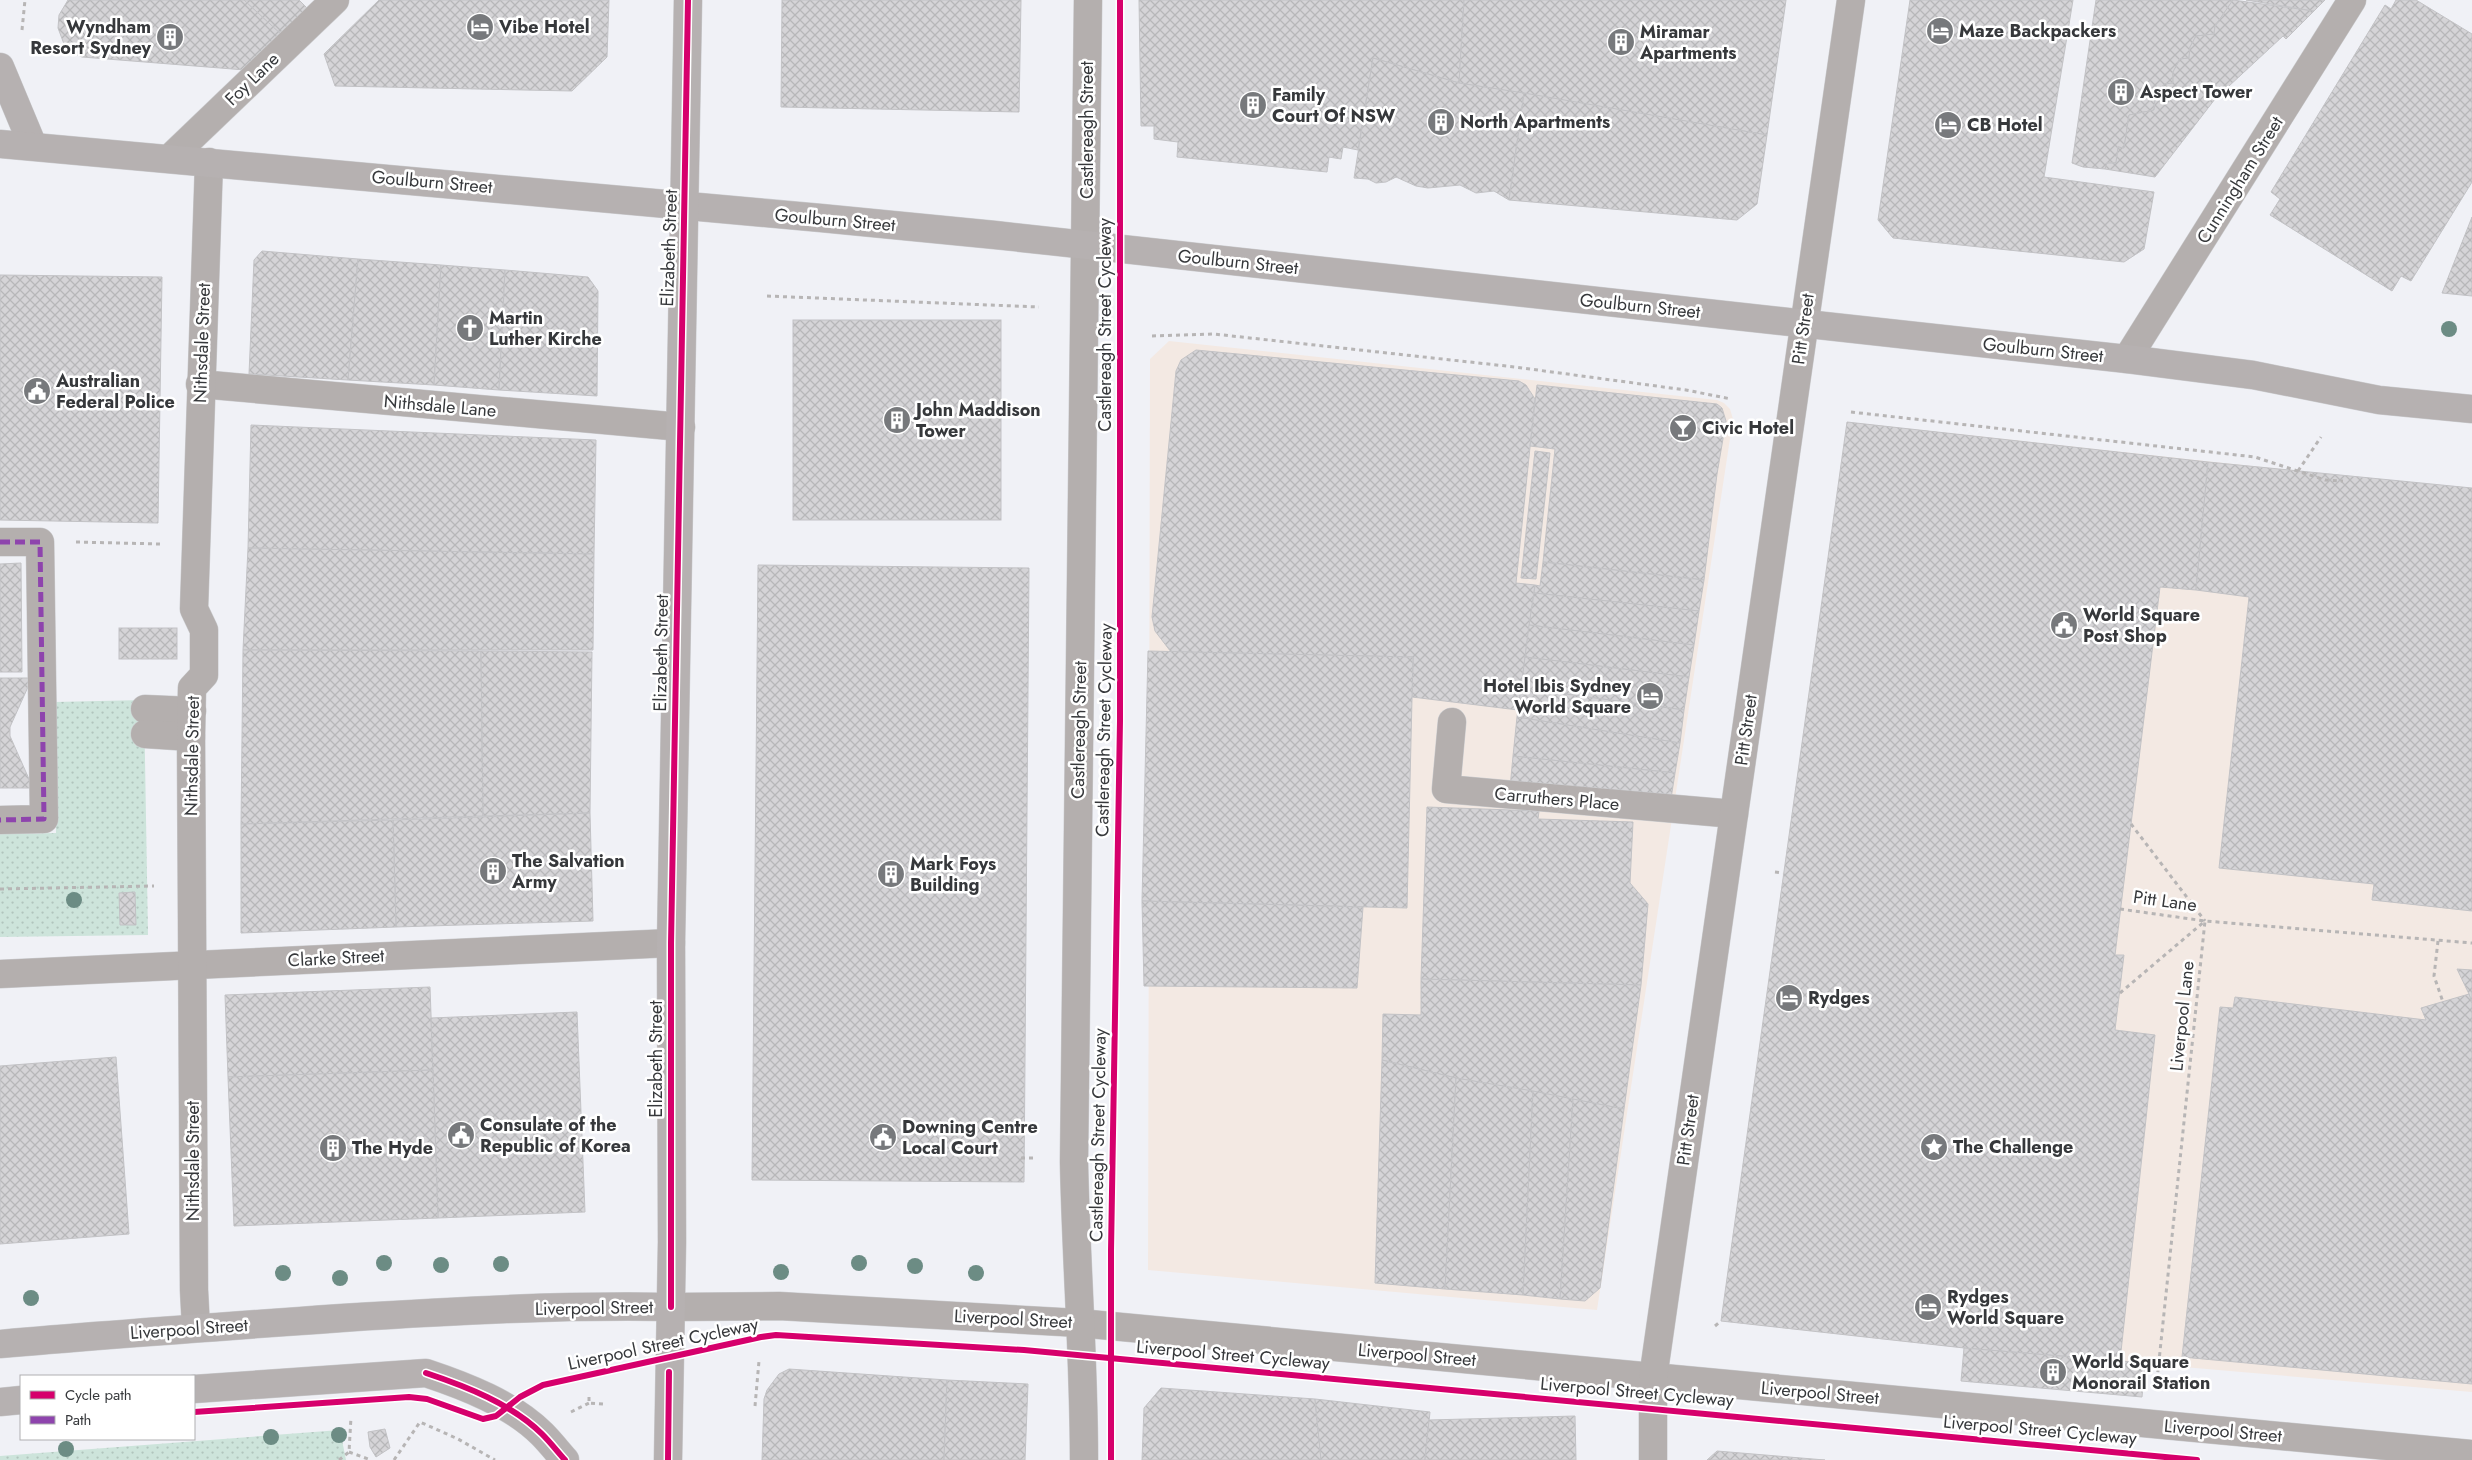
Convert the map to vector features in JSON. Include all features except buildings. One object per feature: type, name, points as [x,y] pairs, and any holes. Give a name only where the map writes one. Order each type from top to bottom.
[{"type":"main road","name":"Elizabeth Street","points":[[668,1460],[671,943],[688,0]]},
{"type":"main road","points":[[0,67],[33,146]]},
{"type":"main road","name":"Goulburn Street","points":[[0,144],[685,206],[1086,246],[2127,359],[2253,376],[2379,400],[2472,409]]},
{"type":"main road","name":"Liverpool Street","points":[[0,1344],[196,1328],[544,1308],[591,1306],[670,1307]]},
{"type":"main road","points":[[195,1389],[426,1373],[460,1385],[506,1408],[542,1433],[565,1460]]},
{"type":"main road","points":[[0,1402],[20,1400]]},
{"type":"street","name":"Foy Lane","points":[[170,158],[335,0]]},
{"type":"street","name":"Castlereagh Street","points":[[1084,1460],[1083,1382],[1079,1323],[1074,1162],[1088,0]]},
{"type":"street","name":"Pitt Street","points":[[1653,1460],[1653,1378],[1851,0]]},
{"type":"street","name":"Cunningham Street","points":[[2127,359],[2352,0]]},
{"type":"street","name":"Nithsdale Street","points":[[196,1328],[191,964],[191,724],[192,688],[204,675],[204,630],[194,609],[200,384],[209,162]]},
{"type":"street","name":"Nithsdale Lane","points":[[200,384],[681,426]]},
{"type":"street","points":[[0,542],[40,542],[44,820],[0,820]]},
{"type":"street","points":[[145,722],[191,724]]},
{"type":"street","name":"Carruthers Place","points":[[1452,722],[1446,789],[1734,814]]},
{"type":"street","name":"Clarke Street","points":[[0,974],[671,943]]},
{"type":"street","name":"Liverpool Street","points":[[670,1307],[779,1306],[1079,1323],[2472,1454]]},
{"type":"path","points":[[22,30],[25,0]]},
{"type":"path","points":[[767,296],[1039,307]]},
{"type":"path","points":[[1152,336],[1214,334],[1486,364],[1686,390],[1731,400]]},
{"type":"path","points":[[1851,412],[2255,457],[2325,480],[2343,481]]},
{"type":"path","points":[[2298,472],[2321,436]]},
{"type":"path","points":[[40,542],[196,545]]},
{"type":"path","points":[[2131,824],[2205,921]]},
{"type":"path","points":[[1775,872],[1784,873]]},
{"type":"path","points":[[0,889],[164,885]]},
{"type":"path","points":[[2120,993],[2205,921],[2472,943]]},
{"type":"path","points":[[2438,941],[2434,976],[2443,1002]]},
{"type":"path","points":[[1021,1158],[1036,1158]]},
{"type":"path","points":[[1715,1326],[1720,1321]]},
{"type":"path","points":[[756,1406],[759,1361]]},
{"type":"path","points":[[589,1397],[589,1403],[604,1404]]},
{"type":"path","points":[[339,1460],[349,1452],[351,1417]]},
{"type":"path","points":[[394,1460],[420,1422],[458,1439],[495,1460]]},
{"type":"path","points":[[349,1452],[371,1460]]},
{"type":"shaded area","points":[[1169,341],[1717,400],[1724,403],[1730,409],[1733,419],[1597,1310],[1148,1270],[1150,359]]},
{"type":"shaded area","points":[[1847,422],[2472,490],[2472,1392],[1964,1348],[1721,1321]]},
{"type":"green space","points":[[144,700],[148,935],[0,937],[0,834],[56,833],[54,702]]},
{"type":"green space","points":[[340,1430],[346,1460],[0,1460],[0,1456]]},
{"type":"marked path","points":[[0,542],[40,542],[44,819],[0,820]]},
{"type":"cycle path","points":[[671,1307],[671,943],[688,0]]},
{"type":"cycle path","name":"Castlereagh Street Cycleway","points":[[1111,1460],[1111,1251],[1120,721],[1120,0]]},
{"type":"cycle path","name":"Liverpool Street Cycleway","points":[[195,1412],[409,1397],[427,1399],[483,1419],[496,1416],[520,1397],[543,1385],[776,1335],[1024,1350],[2197,1460]]},
{"type":"cycle path","points":[[668,1460],[669,1372]]},
{"type":"cycle path","points":[[426,1373],[472,1390],[517,1414],[542,1434],[565,1460]]},
{"type":"place","name":"Vibe Hotel","points":[[480,27]]},
{"type":"place","name":"Maze Backpackers","points":[[1940,31]]},
{"type":"place","name":"Wyndham Resort Sydney","points":[[170,37]]},
{"type":"place","name":"Miramar Apartments","points":[[1621,42]]},
{"type":"place","name":"Aspect Tower","points":[[2121,92]]},
{"type":"place","name":"Family Court Of NSW","points":[[1253,105]]},
{"type":"place","name":"North Apartments","points":[[1441,122]]},
{"type":"place","name":"CB Hotel","points":[[1948,125]]},
{"type":"place","name":"Martin Luther Kirche","points":[[470,328]]},
{"type":"place","name":"Australian Federal Police","points":[[37,391]]},
{"type":"place","name":"John Maddison Tower","points":[[897,420]]},
{"type":"place","name":"Civic Hotel","points":[[1683,428]]},
{"type":"place","name":"World Square Post Shop","points":[[2064,625]]},
{"type":"place","name":"Hotel Ibis Sydney World Square","points":[[1650,696]]},
{"type":"place","name":"The Salvation Army","points":[[493,871]]},
{"type":"place","name":"Mark Foys Building","points":[[891,874]]},
{"type":"place","name":"Rydges","points":[[1789,998]]},
{"type":"place","name":"Consulate of the Republic of Korea","points":[[461,1135]]},
{"type":"place","name":"Downing Centre Local Court","points":[[883,1137]]},
{"type":"place","name":"The Challenge","points":[[1934,1147]]},
{"type":"place","name":"The Hyde","points":[[333,1148]]},
{"type":"place","name":"Rydges World Square","points":[[1928,1307]]},
{"type":"place","name":"World Square Monorail Station","points":[[2053,1372]]}]
